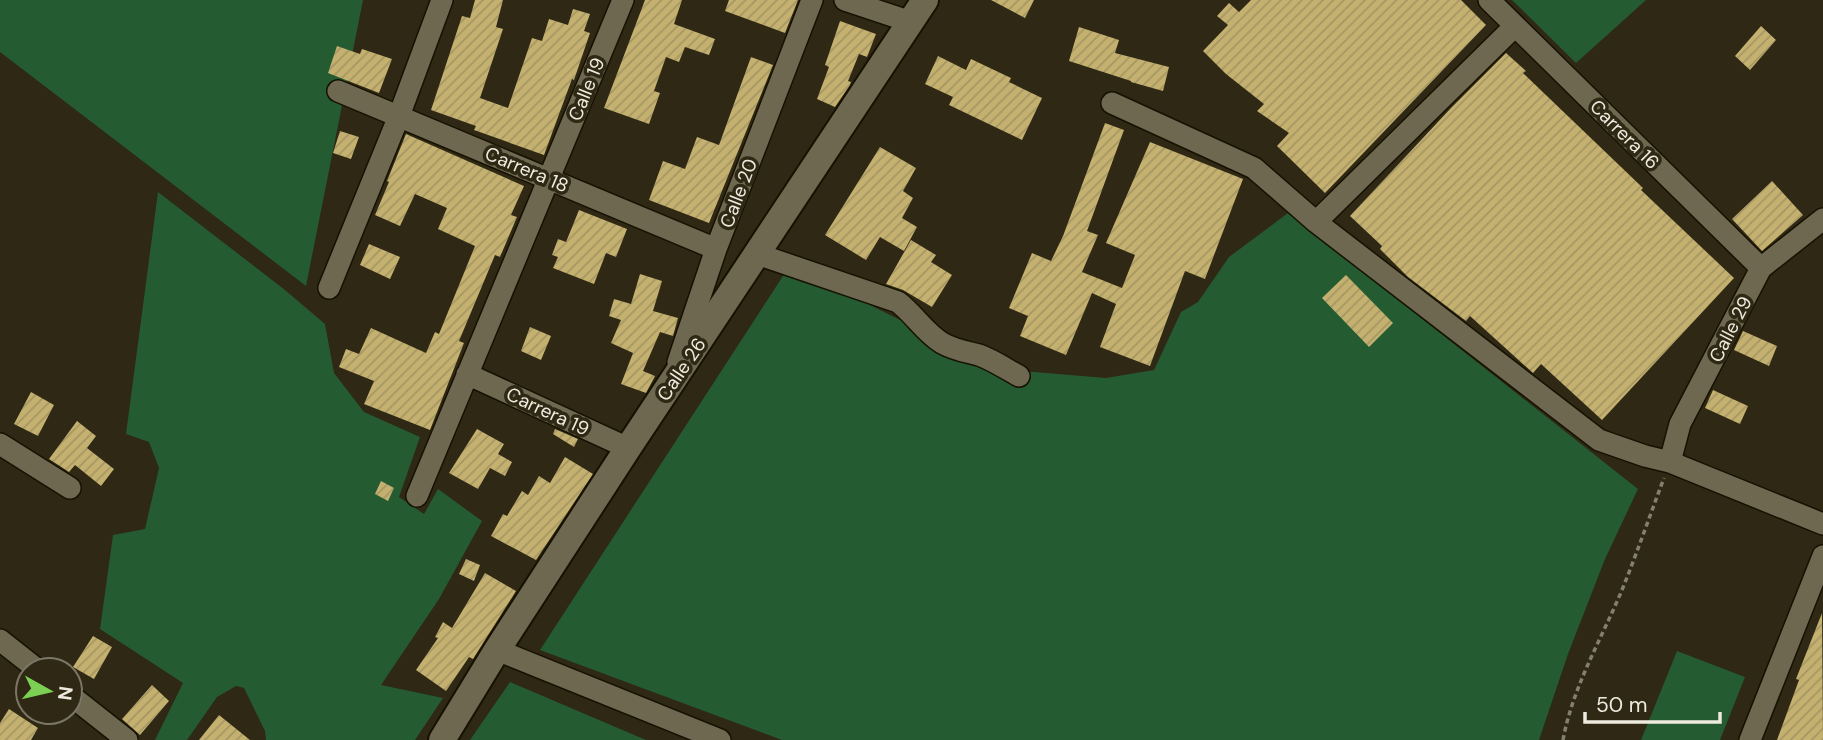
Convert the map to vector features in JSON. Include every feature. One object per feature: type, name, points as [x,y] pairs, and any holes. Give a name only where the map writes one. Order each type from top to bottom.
[{"type":"street","points":[[329,288],[442,0]]},
{"type":"street","name":"Calle 19","points":[[417,496],[623,0]]},
{"type":"street","name":"Calle 20","points":[[669,387],[716,249],[812,0]]},
{"type":"street","points":[[845,0],[911,22]]},
{"type":"street","name":"Calle 26","points":[[442,740],[628,448],[925,0]]},
{"type":"street","name":"Carrera 16","points":[[1489,0],[1761,268]]},
{"type":"street","points":[[1316,222],[1516,26]]},
{"type":"street","name":"Carrera 18","points":[[338,91],[716,249]]},
{"type":"street","points":[[1112,103],[1254,168],[1316,222],[1599,440],[1670,462],[1823,524]]},
{"type":"street","name":"Calle 29","points":[[1670,462],[1680,424],[1761,268],[1823,219]]},
{"type":"street","points":[[757,254],[898,302],[943,343],[981,356],[1019,376]]},
{"type":"street","name":"Carrera 19","points":[[467,374],[628,448]]},
{"type":"street","points":[[0,444],[69,488]]},
{"type":"street","points":[[1750,740],[1823,556]]},
{"type":"street","points":[[0,640],[20,656]]},
{"type":"street","points":[[497,650],[720,740]]},
{"type":"street","points":[[84,706],[127,740]]},
{"type":"path","points":[[1563,740],[1568,713],[1622,589],[1670,462]]},
{"type":"green space","points":[[0,0],[363,0],[306,286],[0,52]]},
{"type":"green space","points":[[1512,0],[1646,0],[1576,63]]},
{"type":"green space","points":[[158,192],[325,324],[334,373],[364,412],[420,437],[399,497],[424,514],[438,489],[482,521],[439,599],[381,685],[443,698],[415,740],[266,740],[265,731],[244,688],[236,686],[217,697],[187,740],[155,740],[183,683],[100,629],[113,535],[145,529],[159,468],[149,442],[126,434]]},
{"type":"green space","points":[[1288,213],[1638,489],[1605,559],[1568,654],[1539,740],[782,740],[540,650],[796,256],[846,293],[998,369],[1106,378],[1154,370],[1181,312],[1198,302],[1229,257]]},
{"type":"green space","points":[[1677,651],[1745,677],[1720,740],[1641,740]]},
{"type":"green space","points":[[510,682],[646,740],[470,740]]},
{"type":"building","points":[[475,0],[503,0],[496,27],[503,29],[480,98],[508,108],[532,38],[542,41],[549,19],[568,25],[573,9],[590,14],[584,31],[590,33],[544,155],[474,130],[476,126],[431,110],[462,16],[470,18]]},
{"type":"building","points":[[645,0],[682,0],[674,24],[715,39],[709,55],[685,47],[679,62],[666,57],[654,91],[660,93],[649,124],[604,108]]},
{"type":"building","points":[[729,0],[798,0],[785,33],[725,11]]},
{"type":"building","points":[[991,0],[1034,0],[1025,18]]},
{"type":"building","points":[[1251,0],[1461,0],[1486,25],[1325,193],[1277,146],[1289,133],[1257,111],[1264,104],[1226,74],[1203,51],[1228,25],[1217,16],[1229,3],[1239,12]]},
{"type":"building","points":[[840,21],[876,34],[867,57],[859,54],[848,81],[851,82],[850,85],[835,107],[817,99],[829,67],[825,65]]},
{"type":"building","points":[[1761,26],[1776,40],[1750,70],[1735,56]]},
{"type":"building","points":[[1079,27],[1119,40],[1115,53],[1169,67],[1163,91],[1069,61]]},
{"type":"building","points":[[337,46],[360,54],[362,49],[392,59],[379,93],[328,73]]},
{"type":"building","points":[[1506,53],[1526,71],[1523,73],[1643,188],[1641,190],[1734,278],[1602,420],[1541,364],[1533,373],[1470,316],[1466,321],[1408,277],[1380,249],[1382,246],[1350,216]]},
{"type":"building","points":[[938,56],[966,70],[971,59],[1011,78],[1009,82],[1042,98],[1022,140],[949,105],[953,97],[925,84]]},
{"type":"building","points":[[751,57],[773,65],[709,223],[649,200],[663,161],[685,169],[697,137],[719,145]]},
{"type":"building","points":[[1105,123],[1124,130],[1087,231],[1098,235],[1082,272],[1122,288],[1135,255],[1106,243],[1150,142],[1243,179],[1205,279],[1185,271],[1150,366],[1100,347],[1116,304],[1092,293],[1066,355],[1020,336],[1028,316],[1009,308],[1032,253],[1051,261]]},
{"type":"building","points":[[340,131],[359,137],[351,159],[333,153]]},
{"type":"building","points":[[406,134],[524,186],[511,215],[517,217],[500,257],[495,255],[459,341],[464,343],[430,430],[364,404],[374,381],[339,367],[346,349],[359,354],[371,328],[426,353],[435,332],[439,334],[475,246],[438,229],[447,208],[415,194],[400,226],[375,215]]},
{"type":"building","points":[[880,147],[916,168],[903,191],[913,198],[902,218],[917,227],[904,251],[880,237],[866,260],[825,235]]},
{"type":"building","points":[[1772,181],[1803,215],[1762,251],[1732,219]]},
{"type":"building","points":[[579,210],[627,229],[616,257],[606,253],[594,284],[553,268],[558,257],[552,255],[558,239],[566,242]]},
{"type":"building","points":[[911,240],[936,255],[931,262],[952,275],[932,307],[903,290],[886,284]]},
{"type":"building","points":[[369,244],[400,257],[390,279],[360,265]]},
{"type":"building","points":[[640,274],[662,281],[653,311],[678,318],[673,336],[660,332],[643,371],[655,376],[646,393],[621,384],[633,353],[611,343],[621,320],[609,316],[614,299],[631,304]]},
{"type":"building","points":[[1346,275],[1393,323],[1369,347],[1322,298]]},
{"type":"building","points":[[530,327],[551,336],[541,360],[521,351]]},
{"type":"building","points":[[1743,331],[1777,346],[1769,366],[1734,350]]},
{"type":"building","points":[[1713,390],[1748,406],[1740,424],[1705,408]]},
{"type":"building","points":[[31,392],[54,405],[38,436],[14,424]]},
{"type":"building","points":[[77,421],[96,436],[87,448],[114,469],[101,486],[75,465],[69,472],[49,459]]},
{"type":"building","points":[[477,429],[504,444],[498,454],[512,462],[505,476],[490,468],[478,489],[449,473]]},
{"type":"building","points":[[555,429],[578,439],[574,447],[553,434]]},
{"type":"building","points":[[565,457],[593,474],[536,560],[491,536],[503,514],[507,516],[522,491],[528,495],[539,476],[550,483]]},
{"type":"building","points":[[381,481],[394,488],[388,501],[375,494]]},
{"type":"building","points":[[466,559],[480,565],[474,581],[459,574]]},
{"type":"building","points":[[485,573],[516,591],[473,659],[469,657],[446,691],[416,670],[438,638],[435,637],[443,622],[452,628]]},
{"type":"building","points":[[1822,613],[1823,740],[1777,740],[1799,680],[1796,679]]},
{"type":"building","points":[[93,636],[112,647],[94,679],[84,673],[84,656],[80,656]]},
{"type":"building","points":[[152,685],[169,701],[140,735],[122,719]]},
{"type":"building","points":[[9,709],[14,712],[14,726],[38,728],[31,740],[0,740],[0,723]]},
{"type":"building","points":[[219,715],[250,740],[199,740]]}]
